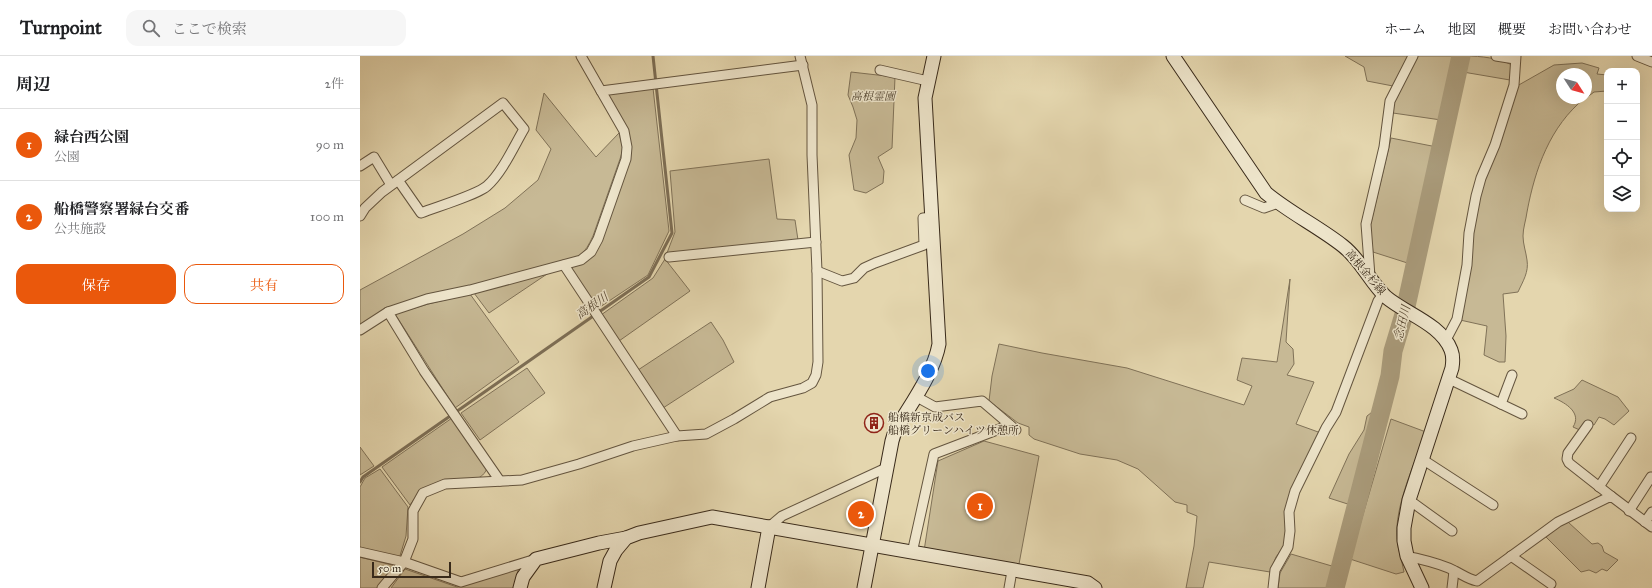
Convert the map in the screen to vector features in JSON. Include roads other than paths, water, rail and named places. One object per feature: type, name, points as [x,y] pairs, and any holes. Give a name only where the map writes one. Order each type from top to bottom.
[{"type":"street","points":[[360,330],[388,312],[427,299],[470,290],[581,260],[591,252],[598,239],[626,159],[627,147],[624,131],[581,56]]},
{"type":"street","points":[[382,588],[404,562],[413,539],[413,511],[422,493],[445,484],[522,480],[579,464],[633,446],[677,436],[706,434],[734,419],[770,396],[803,388],[812,383],[816,375],[818,362],[812,105],[800,56]]},
{"type":"street","points":[[864,588],[886,468],[895,431],[932,369],[937,356],[939,344],[933,217],[925,98],[934,56]]},
{"type":"street","name":"高根金杉線","points":[[1172,56],[1260,185],[1278,203],[1343,246],[1353,255],[1386,296],[1443,337]]},
{"type":"street","points":[[1370,276],[1366,224],[1384,147],[1390,101],[1413,56]]},
{"type":"street","points":[[1422,588],[1407,556],[1404,528],[1409,500],[1449,379],[1453,359],[1452,350],[1443,337],[1457,319],[1467,265],[1469,233],[1476,196],[1481,178],[1495,145],[1514,85],[1516,58],[1496,56]]},
{"type":"street","points":[[1637,56],[1652,62]]},
{"type":"street","points":[[601,91],[803,65]]},
{"type":"street","points":[[880,70],[928,81]]},
{"type":"street","points":[[360,166],[374,158],[394,183],[421,213],[487,187],[524,129],[503,103],[394,183],[382,192],[365,208],[360,216]]},
{"type":"street","points":[[1246,200],[1264,208],[1278,203]]},
{"type":"street","points":[[817,271],[842,281],[854,278],[864,268],[875,262],[924,245],[924,218],[933,217]]},
{"type":"street","points":[[669,257],[816,242]]},
{"type":"street","points":[[564,265],[677,436]]},
{"type":"street","points":[[1272,588],[1275,570],[1288,546],[1290,531],[1289,512],[1295,491],[1326,428],[1336,412],[1378,301],[1386,296]]},
{"type":"street","points":[[388,312],[424,371],[500,481]]},
{"type":"street","points":[[1501,404],[1512,375]]},
{"type":"street","points":[[1449,379],[1522,414]]},
{"type":"street","points":[[912,553],[934,454],[1013,427],[982,401],[935,407],[916,396]]},
{"type":"street","points":[[1588,425],[1568,453],[1567,459],[1569,463],[1649,525],[1652,512]]},
{"type":"street","points":[[1599,487],[1631,438]]},
{"type":"street","points":[[1422,459],[1494,506]]},
{"type":"street","points":[[758,588],[769,527],[782,516],[886,468]]},
{"type":"street","points":[[1629,511],[1651,477]]},
{"type":"street","points":[[1466,578],[1477,581],[1558,522],[1611,496]]},
{"type":"street","points":[[1409,500],[1452,531]]},
{"type":"street","points":[[360,552],[404,562],[461,582],[536,559],[599,543],[626,538],[639,533],[712,517],[1012,571],[1088,583],[1095,588]]},
{"type":"street","points":[[604,588],[610,561],[616,550],[626,538]]},
{"type":"street","points":[[1407,556],[1430,562],[1454,571],[1480,588]]},
{"type":"street","points":[[1511,556],[1550,584]]},
{"type":"street","points":[[520,588],[523,577],[536,559]]},
{"type":"street","points":[[1009,588],[1012,571]]},
{"type":"street","points":[[1452,588],[1454,571]]},
{"type":"waterway","name":"高根川","points":[[360,482],[363,477],[649,277],[672,233],[653,56]]},
{"type":"waterway","name":"念田川","points":[[1335,588],[1390,376],[1393,351],[1405,311],[1461,56]]},
{"type":"place","name":"船橋新京成バス 船橋グリーンハイツ休憩所","points":[[874,423]]},
{"type":"place","name":"緑台西公園","points":[[980,506]]},
{"type":"place","name":"船橋警察署緑台交番","points":[[861,514]]},
{"type":"park label","name":"高根霊園","points":[[873,96]]}]
